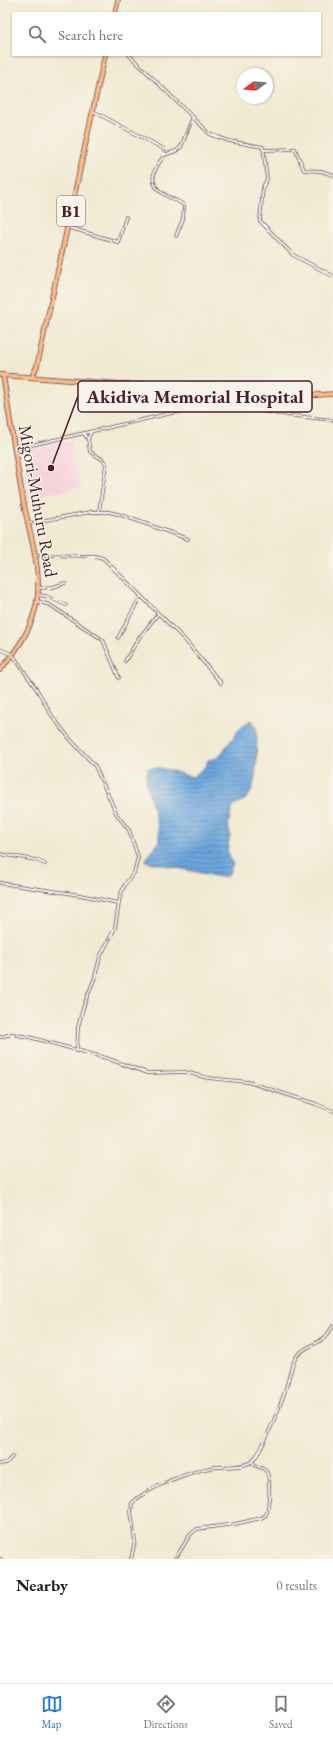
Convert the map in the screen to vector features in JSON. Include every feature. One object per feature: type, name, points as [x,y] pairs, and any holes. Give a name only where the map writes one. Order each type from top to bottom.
[{"type":"highway","points":[[115,12],[118,0]]},
{"type":"highway","name":"B1","points":[[32,377],[37,366],[106,56]]},
{"type":"highway","name":"B1","points":[[37,366],[38,378]]},
{"type":"highway","points":[[1,375],[272,395],[302,396],[333,394]]},
{"type":"highway","name":"Migori-Muhuru Road","points":[[0,670],[13,655],[30,626],[38,595],[34,555],[1,375]]},
{"type":"street","points":[[130,56],[214,136],[238,143],[261,146],[264,150],[267,179],[263,187],[261,222],[292,254],[333,276]]},
{"type":"street","points":[[93,111],[171,152]]},
{"type":"street","points":[[164,155],[178,150],[193,117]]},
{"type":"street","points":[[164,149],[164,155],[155,169],[154,183],[158,190],[184,206],[183,219],[176,236]]},
{"type":"street","points":[[264,150],[295,149],[304,170],[322,171],[333,175]]},
{"type":"street","points":[[67,227],[118,242],[126,217]]},
{"type":"street","points":[[174,388],[189,397],[217,406],[322,420],[333,420]]},
{"type":"street","points":[[272,395],[277,414]]},
{"type":"street","points":[[14,448],[192,408],[217,406]]},
{"type":"street","points":[[88,439],[90,432]]},
{"type":"street","points":[[83,433],[88,439],[91,453],[102,459],[106,464],[99,512]]},
{"type":"street","points":[[28,523],[99,512],[121,515],[188,539]]},
{"type":"street","points":[[34,555],[95,556],[103,558],[140,597],[184,639],[221,682]]},
{"type":"street","points":[[38,588],[53,587],[65,583]]},
{"type":"street","points":[[38,595],[46,596],[66,605]]},
{"type":"street","points":[[118,638],[140,597]]},
{"type":"street","points":[[37,601],[50,605],[103,640],[119,678]]},
{"type":"street","points":[[125,661],[139,638],[158,614]]},
{"type":"street","points":[[0,649],[13,655],[39,693],[52,716],[70,739],[95,766],[117,815],[129,830],[137,852],[138,862],[134,873],[123,888],[118,903],[115,928],[100,957],[80,1018],[77,1051]]},
{"type":"street","points":[[0,854],[36,860],[45,864]]},
{"type":"street","points":[[0,883],[80,895],[118,903]]},
{"type":"street","points":[[0,1037],[19,1034],[106,1058],[147,1073],[185,1072],[208,1078],[248,1082],[333,1111]]},
{"type":"street","points":[[131,1559],[135,1541],[131,1512],[134,1501],[173,1479],[211,1468],[252,1462],[260,1450],[284,1395],[292,1366],[297,1356],[306,1348],[325,1337],[333,1326]]},
{"type":"street","points":[[0,1464],[6,1463],[12,1457]]},
{"type":"street","points":[[176,1559],[188,1538],[196,1529],[235,1524],[261,1518],[266,1514],[269,1497],[266,1470],[255,1466],[252,1462]]},
{"type":"shaded area","points":[[70,441],[81,487],[60,492],[30,496],[24,450]]},
{"type":"water","points":[[251,720],[257,727],[255,775],[251,792],[247,798],[233,806],[228,825],[230,835],[227,851],[233,863],[228,876],[220,877],[145,861],[159,842],[159,831],[146,782],[148,768],[165,769],[193,777],[206,766],[208,760],[218,758],[242,726]]},
{"type":"place","name":"Akidiva Memorial Hospital","points":[[51,468]]}]
